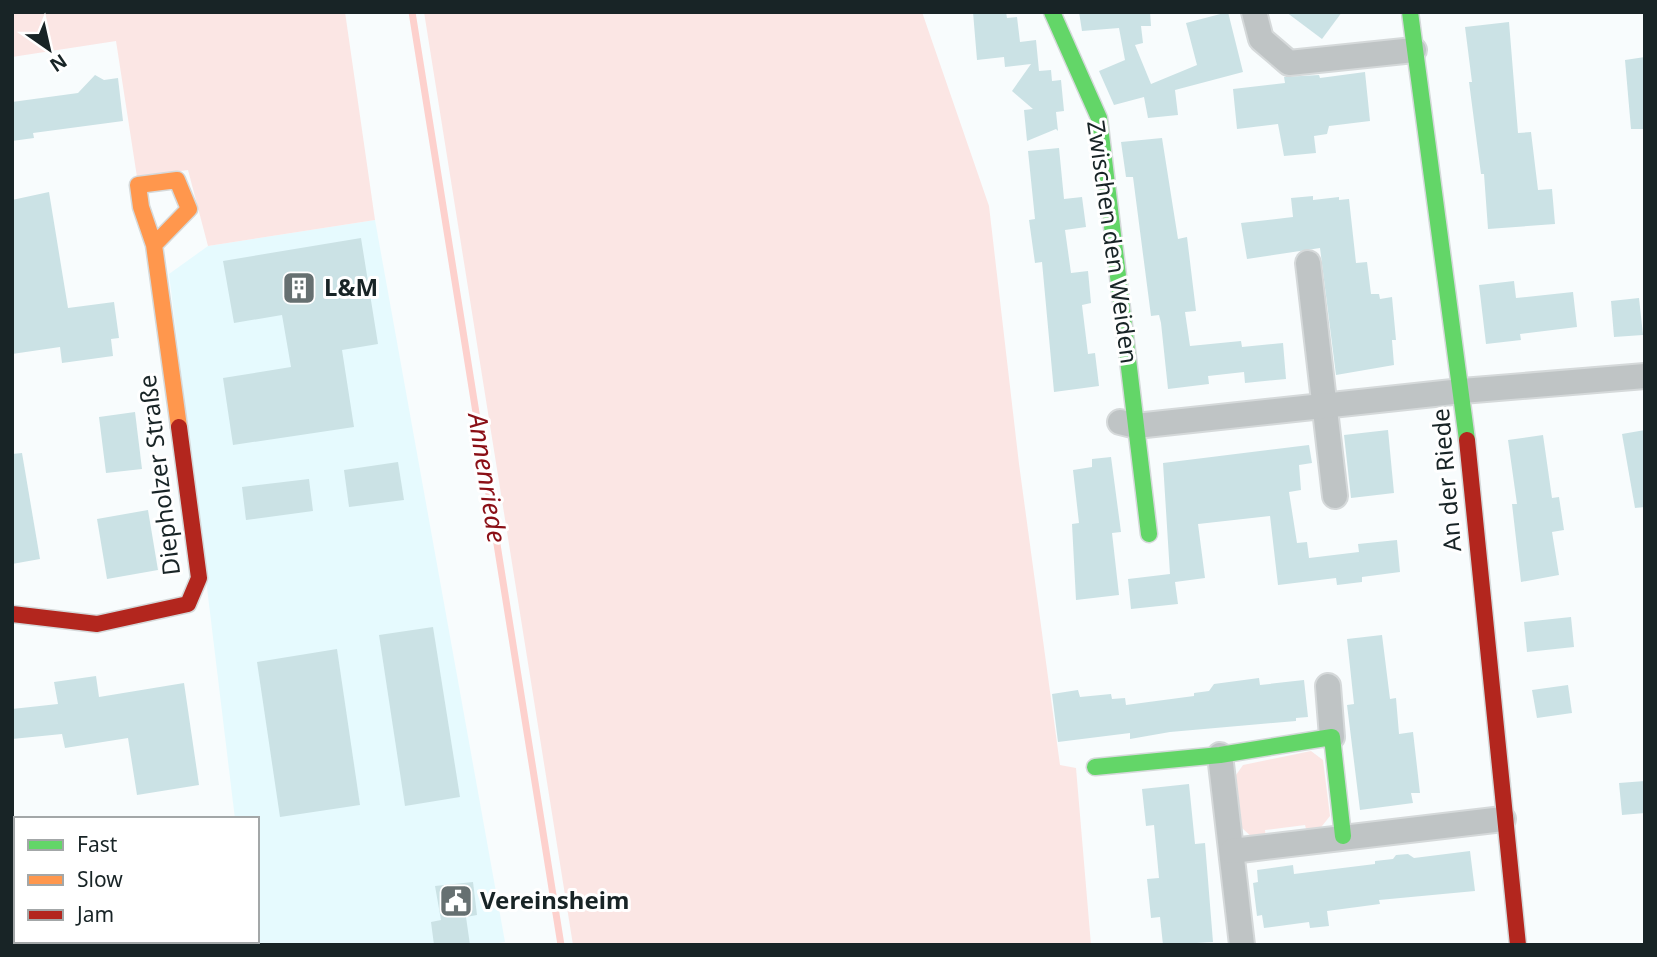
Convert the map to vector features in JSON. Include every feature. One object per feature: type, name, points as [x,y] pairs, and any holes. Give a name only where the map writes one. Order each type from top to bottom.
[{"type":"street","name":"Zwischen den Weiden","points":[[1052,12],[1099,118],[1128,424],[1149,534]]},
{"type":"street","points":[[1254,12],[1261,39],[1289,63],[1414,50]]},
{"type":"street","name":"An der Riede","points":[[1410,12],[1462,391],[1503,819],[1518,945]]},
{"type":"street","name":"Diepholzer Straße","points":[[12,614],[97,624],[188,604],[199,578],[153,245]]},
{"type":"street","points":[[1308,263],[1335,496]]},
{"type":"street","points":[[1128,424],[1645,376]]},
{"type":"street","points":[[1328,686],[1343,836]]},
{"type":"street","points":[[1095,767],[1220,755],[1332,737]]},
{"type":"street","points":[[1220,755],[1242,945]]},
{"type":"street","points":[[1232,851],[1503,819]]},
{"type":"shaded area","points":[[12,12],[345,12],[375,220],[208,246],[188,170],[137,177],[116,41],[12,57]]},
{"type":"shaded area","points":[[424,12],[922,12],[989,206],[1019,464],[1060,765],[1076,768],[1091,945],[573,945]]},
{"type":"shaded area","points":[[375,220],[505,942],[485,945],[254,945],[259,943],[259,817],[235,817],[169,274],[208,246]]},
{"type":"shaded area","points":[[1311,751],[1323,760],[1330,816],[1318,831],[1307,833],[1305,825],[1265,830],[1266,838],[1254,839],[1242,828],[1236,775],[1243,765]]},
{"type":"shaded area","points":[[14,872],[14,943],[254,945],[12,945]]},
{"type":"building","points":[[973,12],[1006,12],[1007,18],[1017,17],[1020,42],[1036,40],[1039,71],[1051,70],[1052,81],[1061,80],[1064,111],[1056,112],[1058,131],[1056,129],[1027,141],[1024,110],[1033,109],[1012,91],[1031,64],[1005,67],[1004,57],[977,60]]},
{"type":"building","points":[[1079,12],[1150,12],[1151,26],[1141,26],[1143,43],[1135,45],[1151,84],[1197,65],[1186,23],[1228,12],[1243,72],[1175,90],[1178,115],[1148,118],[1144,97],[1114,105],[1099,71],[1125,60],[1119,28],[1082,31]]},
{"type":"building","points":[[1286,12],[1342,12],[1322,39]]},
{"type":"building","points":[[1509,22],[1518,133],[1531,132],[1538,190],[1552,189],[1555,224],[1488,229],[1484,174],[1481,174],[1469,82],[1472,82],[1465,27]]},
{"type":"building","points":[[1645,57],[1645,129],[1631,129],[1625,60]]},
{"type":"building","points":[[1365,72],[1370,121],[1329,126],[1327,134],[1314,136],[1316,153],[1284,156],[1278,124],[1237,129],[1233,89],[1285,83],[1284,77],[1319,75],[1320,78]]},
{"type":"building","points":[[95,75],[104,80],[118,78],[123,121],[33,133],[34,138],[12,141],[12,102],[78,93]]},
{"type":"building","points":[[1162,138],[1178,239],[1187,237],[1196,311],[1185,312],[1190,346],[1241,341],[1242,347],[1283,343],[1286,379],[1245,383],[1244,372],[1208,376],[1209,384],[1168,389],[1161,323],[1159,315],[1151,316],[1133,177],[1126,177],[1121,142]]},
{"type":"building","points":[[1059,148],[1064,199],[1082,197],[1086,227],[1065,230],[1071,273],[1088,271],[1091,303],[1082,305],[1088,354],[1095,353],[1099,386],[1054,392],[1042,262],[1035,263],[1029,220],[1035,219],[1028,151]]},
{"type":"building","points":[[49,192],[68,308],[114,302],[119,338],[111,339],[113,356],[62,363],[60,347],[12,354],[12,200]]},
{"type":"building","points":[[1313,196],[1313,200],[1339,197],[1339,200],[1349,199],[1356,263],[1367,262],[1371,294],[1379,294],[1380,299],[1392,297],[1396,340],[1392,340],[1394,365],[1336,375],[1320,248],[1247,259],[1241,223],[1293,217],[1291,198]]},
{"type":"building","points":[[361,238],[378,344],[342,350],[354,427],[233,445],[223,378],[291,367],[282,315],[234,323],[223,261]]},
{"type":"building","points":[[1514,281],[1516,298],[1573,292],[1577,327],[1520,334],[1521,340],[1486,344],[1479,285]]},
{"type":"building","points":[[1639,298],[1643,335],[1614,337],[1611,301]]},
{"type":"building","points":[[135,412],[142,469],[106,473],[99,417]]},
{"type":"building","points":[[1388,430],[1394,493],[1351,498],[1344,435]]},
{"type":"building","points":[[1645,430],[1645,507],[1635,508],[1622,434]]},
{"type":"building","points":[[1543,435],[1552,498],[1559,497],[1564,530],[1552,532],[1559,575],[1521,582],[1512,504],[1517,504],[1508,440]]},
{"type":"building","points":[[1309,445],[1312,463],[1299,465],[1301,490],[1289,492],[1297,543],[1307,542],[1309,558],[1359,552],[1358,544],[1397,540],[1400,572],[1362,577],[1362,582],[1337,585],[1336,578],[1278,585],[1270,516],[1198,524],[1205,578],[1175,582],[1178,604],[1131,609],[1128,579],[1170,574],[1163,463]]},
{"type":"building","points":[[22,453],[40,559],[12,564],[12,454]]},
{"type":"building","points":[[1111,457],[1121,532],[1112,533],[1119,595],[1076,600],[1072,524],[1079,523],[1073,470],[1092,467],[1092,459]]},
{"type":"building","points":[[398,462],[404,500],[349,507],[344,470]]},
{"type":"building","points":[[309,479],[313,511],[246,520],[242,487]]},
{"type":"building","points":[[148,510],[158,570],[107,579],[97,519]]},
{"type":"building","points":[[1571,617],[1574,647],[1527,652],[1524,622]]},
{"type":"building","points":[[433,627],[460,797],[405,806],[379,635]]},
{"type":"building","points":[[1382,635],[1390,699],[1396,698],[1399,734],[1413,732],[1420,793],[1411,793],[1413,803],[1360,810],[1347,705],[1354,704],[1347,639]]},
{"type":"building","points":[[337,649],[360,805],[280,817],[257,662]]},
{"type":"building","points":[[96,676],[99,697],[184,683],[199,785],[137,795],[128,738],[65,748],[62,734],[12,739],[12,709],[58,704],[54,682]]},
{"type":"building","points":[[1259,678],[1260,685],[1304,680],[1308,717],[1296,718],[1296,721],[1170,732],[1130,739],[1130,733],[1058,742],[1052,694],[1078,690],[1080,697],[1111,694],[1112,699],[1125,698],[1126,705],[1194,696],[1194,693],[1209,691],[1214,684]]},
{"type":"building","points":[[1568,685],[1572,713],[1537,718],[1532,690]]},
{"type":"building","points":[[1645,781],[1645,813],[1622,815],[1619,783]]},
{"type":"building","points":[[1189,784],[1195,844],[1205,843],[1213,942],[1163,945],[1160,917],[1151,918],[1147,879],[1159,878],[1154,825],[1146,826],[1142,789]]},
{"type":"building","points":[[1470,851],[1475,891],[1379,900],[1380,904],[1327,911],[1329,926],[1310,928],[1309,922],[1264,928],[1262,915],[1257,916],[1253,883],[1258,882],[1257,870],[1293,865],[1294,874],[1375,864],[1375,861],[1393,859],[1396,855],[1408,854],[1414,858]]},
{"type":"building","name":"Vereinsheim","points":[[473,882],[477,915],[466,917],[470,945],[434,945],[431,922],[441,920],[435,886]]},
{"type":"waterway","name":"Annenriede","points":[[412,12],[561,945]]},
{"type":"traffic: fast","points":[[1052,12],[1099,118],[1149,534]]},
{"type":"traffic: fast","points":[[1410,12],[1467,440]]},
{"type":"traffic: fast","points":[[1095,767],[1220,755],[1332,737],[1343,836]]},
{"type":"traffic: slow","points":[[154,245],[189,209],[177,180],[138,185],[141,207],[154,245],[179,427]]},
{"type":"traffic: jam","points":[[12,614],[97,624],[188,604],[199,578],[179,427]]},
{"type":"traffic: jam","points":[[1467,440],[1518,945]]},
{"type":"place","name":"L&M","points":[[299,288]]},
{"type":"place","name":"Vereinsheim","points":[[456,901]]}]
